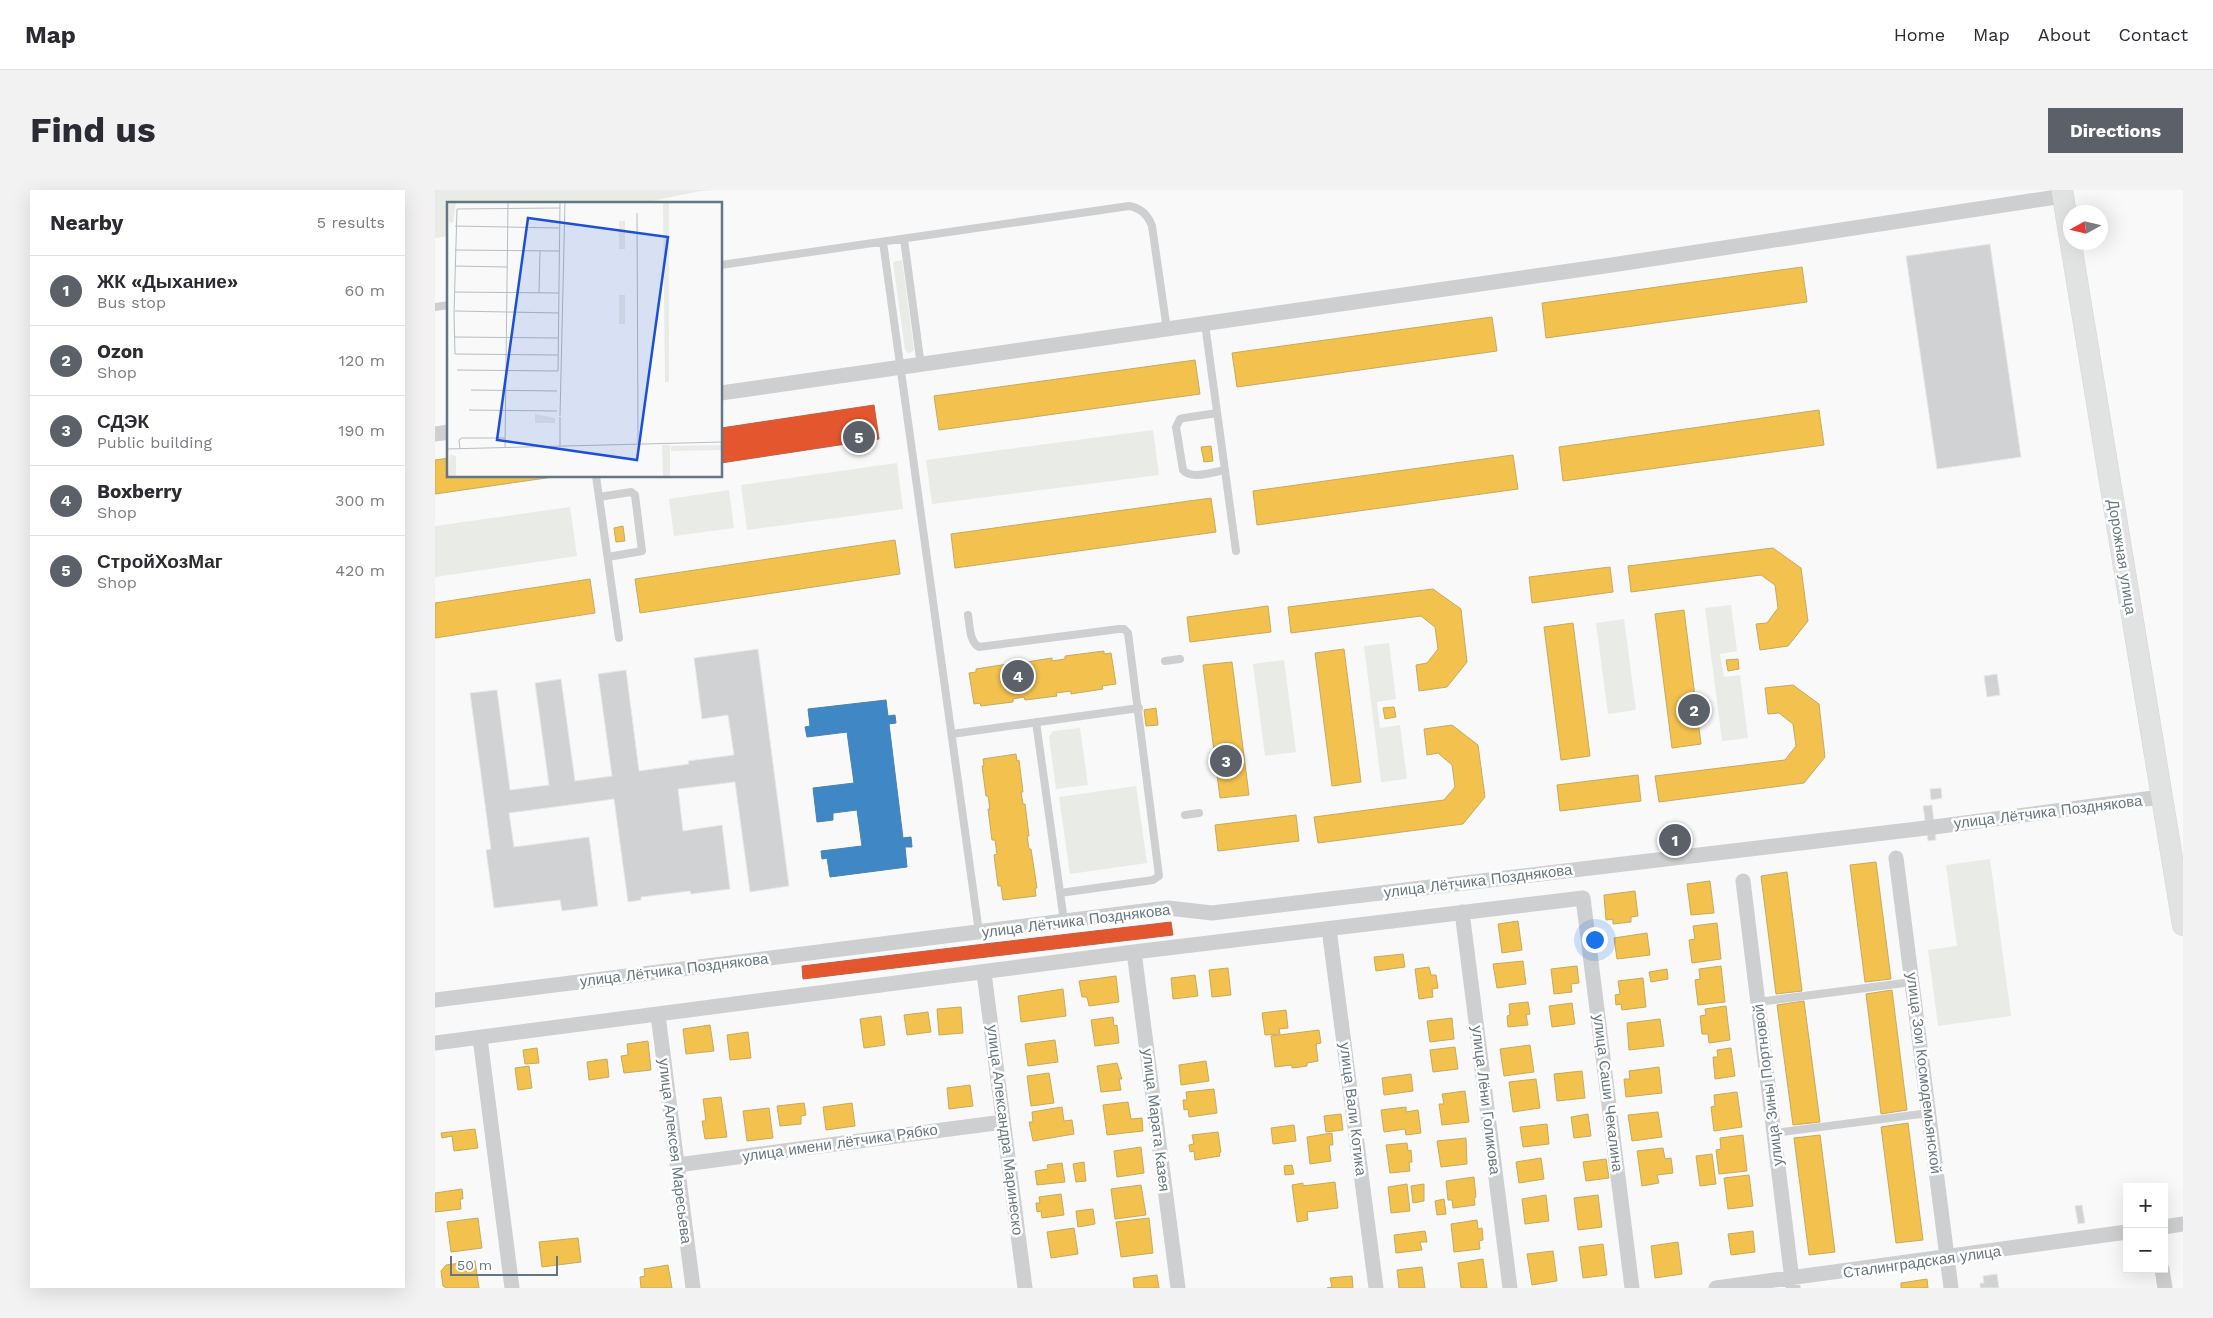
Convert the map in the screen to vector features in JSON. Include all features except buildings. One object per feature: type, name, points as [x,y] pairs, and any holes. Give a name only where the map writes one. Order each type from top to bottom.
[{"type":"main road","name":"Дорожная улица","points":[[2063,193],[2183,925]]},
{"type":"street","points":[[723,393],[1167,330],[2063,193]]},
{"type":"street","name":"улица Лётчика Позднякова","points":[[435,1000],[1168,908],[1212,912],[1930,827],[2161,797]]},
{"type":"street","name":"улица Зои Космодемьянской","points":[[1896,858],[1951,1288]]},
{"type":"street","name":"улица Зины Портновой","points":[[1743,882],[1792,1284]]},
{"type":"street","name":"улица Лётчика Позднякова","points":[[435,1043],[1134,952],[1583,898]]},
{"type":"street","name":"улица Саши Чекалина","points":[[1583,898],[1632,1288]]},
{"type":"street","name":"улица Лёни Голикова","points":[[1462,912],[1510,1288]]},
{"type":"street","name":"улица Вали Котика","points":[[1329,929],[1376,1288]]},
{"type":"street","name":"улица Марата Казея","points":[[1134,952],[1178,1288]]},
{"type":"street","name":"улица Александра Маринеско","points":[[984,973],[1025,1288]]},
{"type":"street","name":"улица Алексея Маресьева","points":[[658,1015],[693,1288]]},
{"type":"street","points":[[480,1038],[512,1288]]},
{"type":"street","name":"улица имени лётчика Рябко","points":[[677,1165],[1003,1122]]},
{"type":"street","points":[[2168,1226],[2183,1224]]},
{"type":"street","name":"Сталинградская улица","points":[[1716,1288],[1792,1284],[1947,1258],[2123,1233]]},
{"type":"street","points":[[2163,1273],[2165,1288]]},
{"type":"lane","points":[[723,265],[1129,206],[1137,208],[1149,218],[1152,226],[1167,330]]},
{"type":"lane","points":[[904,239],[921,366]]},
{"type":"lane","points":[[883,242],[979,932]]},
{"type":"lane","points":[[1205,324],[1236,551]]},
{"type":"lane","points":[[1217,413],[1180,419],[1176,427],[1185,473],[1193,475],[1225,470]]},
{"type":"lane","points":[[597,478],[619,638]]},
{"type":"lane","points":[[599,498],[634,493],[638,513],[642,551],[608,558]]},
{"type":"lane","points":[[969,615],[972,639],[974,645],[979,647],[1124,629],[1129,633],[1159,876],[1153,880],[1060,893]]},
{"type":"lane","points":[[1165,660],[1180,659]]},
{"type":"lane","points":[[952,734],[1139,708]]},
{"type":"lane","points":[[1036,722],[1064,922]]},
{"type":"lane","points":[[1185,815],[1199,813]]},
{"type":"lane","points":[[1758,1002],[1912,982]]},
{"type":"lane","points":[[1774,1133],[1929,1113]]},
{"type":"shaded area","points":[[435,190],[715,190],[700,191],[648,202],[447,202],[447,236],[435,238]]},
{"type":"shaded area","points":[[902,260],[914,349],[908,353],[905,350],[893,262]]},
{"type":"shaded area","points":[[1153,430],[1159,475],[932,504],[926,460]]},
{"type":"shaded area","points":[[897,463],[903,509],[747,530],[741,485]]},
{"type":"shaded area","points":[[729,490],[734,528],[674,536],[669,499]]},
{"type":"shaded area","points":[[570,507],[577,556],[435,577],[435,526]]},
{"type":"shaded area","points":[[1731,605],[1737,651],[1720,654],[1724,677],[1740,675],[1748,738],[1722,741],[1705,608]]},
{"type":"shaded area","points":[[1624,619],[1636,710],[1608,714],[1596,623]]},
{"type":"shaded area","points":[[1389,643],[1396,699],[1377,702],[1380,728],[1400,725],[1407,779],[1381,782],[1364,646]]},
{"type":"shaded area","points":[[1284,660],[1296,752],[1265,756],[1253,664]]},
{"type":"shaded area","points":[[1080,728],[1088,785],[1056,789],[1049,737],[1053,731]]},
{"type":"shaded area","points":[[1136,786],[1147,863],[1070,874],[1059,797]]},
{"type":"shaded area","points":[[1990,859],[2011,1016],[1938,1026],[1928,950],[1957,946],[1946,865]]},
{"type":"place","name":"СтройХозМаг","points":[[859,437]]},
{"type":"place","name":"Boxberry","points":[[1018,676]]},
{"type":"place","name":"Ozon","points":[[1694,710]]},
{"type":"place","name":"СДЭК","points":[[1226,761]]},
{"type":"place","name":"ЖК «Дыхание»","points":[[1675,840]]}]
